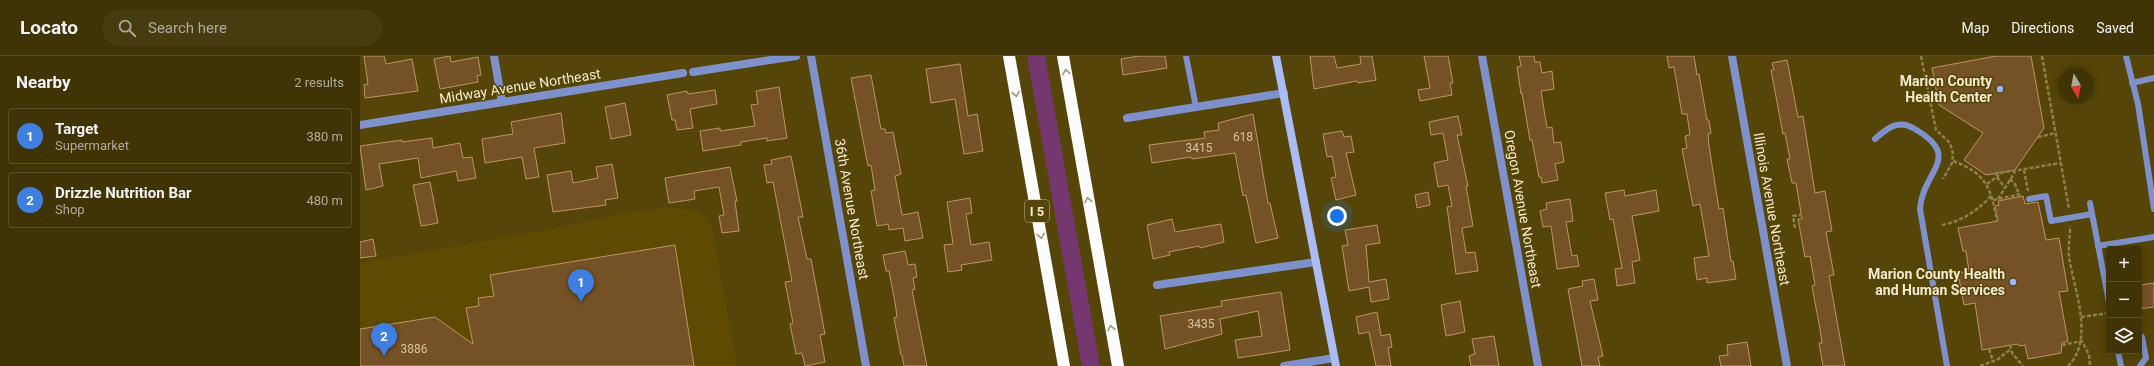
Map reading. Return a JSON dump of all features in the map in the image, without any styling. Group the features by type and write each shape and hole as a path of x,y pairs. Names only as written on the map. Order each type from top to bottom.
{"highway":[{"name":"I 5","path":"1009,56 1064,366"},
{"path":"1063,56 1118,366"}],"main road":[{"path":"1276,56 1335,362"}],"street":[{"path":"494,56 502,102"},
{"path":"693,72 796,56"},
{"name":"36th Avenue Northeast","path":"811,56 866,366"},
{"name":"Oregon Avenue Northeast","path":"1482,56 1538,366"},
{"name":"Illinois Avenue Northeast","path":"1732,56 1787,366"},
{"name":"Midway Avenue Northeast","path":"360,125 683,73"},
{"path":"1127,118 1284,93"},
{"path":"1157,285 1316,262"},
{"path":"1284,366 1335,362"}],"lane":[{"path":"1186,56 1196,107"},
{"path":"2126,56 2139,110 2154,209"},
{"path":"2132,83 2154,78"},
{"path":"1875,139 1886,128 1897,124 1909,125 1933,142 1938,152 1936,170 1923,190 1920,209 1947,366"},
{"path":"2030,199 2046,196 2051,221 2092,214"},
{"path":"2090,203 2106,287"},
{"path":"2098,246 2154,237"},
{"path":"2140,366 2146,358 2142,337"},
{"path":"2119,354 2121,366"}],"path":[{"path":"1921,56 1935,127 1950,143 1953,154 1952,161 1943,179"},
{"path":"2042,56 2070,218 2068,241 2069,255 2081,318 2082,341 2079,351 2068,366"},
{"path":"2038,137 2056,133"},
{"path":"1952,161 1977,173 1987,184 1992,195 1997,221"},
{"path":"1994,174 2061,163"},
{"path":"1993,200 2028,193 2024,170"},
{"path":"1998,199 2015,171"},
{"path":"1987,184 2001,174"},
{"path":"1997,177 2005,188"},
{"path":"2010,179 2015,184 2019,195"},
{"path":"1942,226 1962,220 1992,195"},
{"path":"1795,228 1793,216 1802,215"},
{"path":"2081,318 2106,313"},
{"path":"2062,345 2082,341"},
{"path":"2082,341 2089,355 2090,366"},
{"path":"1982,366 1993,361 2010,347 2012,353 2023,366"},
{"path":"1989,349 1993,361"}],"shaded area":[{"path":"1027,56 1045,56 1100,366 1082,366"},
{"path":"669,207 698,211 712,227 737,366 360,366 360,263 552,229 624,213"}],"building":[{"path":"364,56 384,56 386,64 412,59 418,91 365,98 364,85 368,84"},
{"path":"450,56 451,62 478,57 481,75 477,76 478,82 440,89 434,59"},
{"path":"1139,56 1165,56 1167,68 1123,75 1121,59"},
{"path":"1310,56 1334,56 1337,68 1361,64 1360,56 1372,56 1376,80 1358,83 1357,81 1314,89"},
{"path":"1424,56 1448,56 1453,83 1450,83 1452,95 1420,101 1418,90 1430,88"},
{"path":"1519,56 1534,56 1535,62 1540,62 1542,73 1552,71 1554,89 1541,91 1547,128 1552,127 1554,143 1561,142 1564,162 1555,164 1558,180 1542,183 1541,177 1539,177 1532,140 1530,140 1522,93 1521,94 1517,67 1521,66"},
{"path":"1667,56 1694,56 1697,75 1699,74 1707,120 1709,120 1711,133 1708,134 1709,146 1719,209 1723,208 1731,261 1733,261 1736,279 1707,283 1707,278 1697,280 1694,258 1709,256 1700,204 1693,206 1682,149 1687,148 1685,136 1690,135 1687,114 1682,114 1674,67 1669,68"},
{"path":"1996,56 2031,56 2044,128 2015,170 1986,175 1964,160 1983,133 1939,105 1932,68"},
{"path":"1787,60 1798,117 1803,116 1815,193 1825,191 1832,231 1826,232 1834,275 1829,276 1845,366 1823,366 1819,343 1822,343 1812,286 1815,285 1810,256 1805,257 1798,219 1802,219 1796,183 1792,183 1787,159 1790,159 1785,133 1783,134 1771,70 1774,70 1772,63"},
{"path":"960,64 968,116 977,114 983,151 964,154 955,99 931,103 926,69"},
{"path":"871,75 881,129 885,129 886,133 893,132 901,174 895,176 902,215 918,212 923,238 905,241 903,228 889,230 888,224 877,226 871,191 875,190 871,165 868,166 851,78"},
{"path":"779,87 787,138 767,141 767,138 741,142 741,145 703,151 700,131 720,128 720,131 755,126 751,105 758,104 756,91"},
{"path":"715,90 717,104 690,109 693,128 677,130 675,120 672,120 667,95 687,91 688,94"},
{"path":"625,103 631,135 611,139 605,107"},
{"path":"561,113 565,143 534,148 539,177 526,179 522,157 485,163 482,139 513,134 511,122"},
{"path":"1253,114 1268,203 1270,203 1278,238 1256,243 1246,195 1243,196 1235,153 1192,159 1191,157 1152,163 1149,145 1205,138 1204,132 1219,130 1218,123"},
{"path":"1458,116 1462,135 1457,135 1468,186 1466,186 1473,226 1462,228 1466,253 1475,252 1478,271 1456,274 1447,207 1452,206 1448,185 1438,187 1434,163 1448,160 1443,133 1431,135 1429,122"},
{"path":"1342,131 1344,137 1351,136 1354,152 1346,153 1356,195 1336,200 1331,178 1336,177 1332,156 1327,157 1323,134"},
{"path":"432,138 433,148 460,143 463,158 472,157 476,178 458,181 456,171 421,178 418,158 379,164 383,186 366,190 360,146 402,140 402,142"},
{"path":"791,156 803,217 798,217 807,259 811,259 825,334 820,335 825,362 805,366 802,353 796,354 790,324 793,323 785,282 792,281 773,182 767,183 764,165 772,164 771,160"},
{"path":"612,164 618,198 605,200 606,205 553,212 547,175 571,171 573,183 598,178 596,167"},
{"path":"730,167 737,201 735,201 739,231 722,233 719,216 724,215 719,187 694,191 695,199 669,203 665,178"},
{"path":"430,182 438,223 421,226 413,185"},
{"path":"1624,190 1625,196 1656,190 1659,211 1632,216 1640,260 1632,262 1635,283 1617,286 1615,269 1622,268 1613,219 1610,220 1605,193"},
{"path":"1428,192 1430,205 1417,208 1415,195"},
{"name":"Marion County Health and Human Services","path":"2023,196 2025,204 2038,202 2046,240 2059,238 2068,291 2059,292 2068,341 2062,343 2061,353 2028,359 2025,345 2019,346 2018,344 1982,350 1975,303 1964,305 1958,273 1969,271 1966,251 1963,251 1958,228 1998,221 1995,206 1999,205 1998,201"},
{"path":"970,198 972,213 966,214 971,245 989,242 992,260 961,265 962,270 948,272 944,245 953,244 947,202"},
{"path":"1570,199 1573,221 1566,222 1572,256 1577,255 1579,266 1557,269 1551,226 1543,227 1540,211 1547,209 1546,203"},
{"path":"1172,219 1175,232 1221,224 1224,242 1200,248 1199,246 1169,252 1170,255 1153,259 1147,225"},
{"path":"1377,225 1380,243 1366,245 1369,282 1386,279 1389,299 1371,302 1369,287 1349,291 1342,246 1348,245 1345,230"},
{"path":"373,239 376,256 360,258 360,242"},
{"path":"675,245 694,366 360,366 360,329 435,317 473,344 466,308 479,306 478,298 494,296 490,275"},
{"path":"905,251 908,265 915,264 917,277 913,278 915,289 912,290 927,366 904,366 901,355 894,318 897,317 895,302 889,271 886,271 883,255"},
{"path":"1594,279 1598,300 1590,301 1603,356 1598,357 1600,366 1582,366 1568,289 1583,286 1582,281"},
{"path":"2154,283 2154,307 2142,309 2142,285"},
{"path":"1281,292 1290,350 1238,358 1235,340 1262,336 1258,311 1220,319 1222,334 1165,349 1160,316 1222,306 1221,301"},
{"path":"1460,301 1465,332 1446,336 1441,305"},
{"path":"1377,312 1381,336 1390,334 1392,347 1388,348 1391,366 1376,366 1369,332 1359,334 1356,317"},
{"path":"1494,336 1499,366 1471,366 1469,356 1475,354 1472,339"},
{"path":"1747,342 1751,366 1721,366 1719,356 1728,355 1727,345"}],"place":[{"name":"Marion County Health Center","path":"2000,89"},
{"name":"Marion County Health and Human Services","path":"2013,282"},
{"name":"Target","path":"581,302"},
{"name":"Drizzle Nutrition Bar","path":"384,356"}]}
